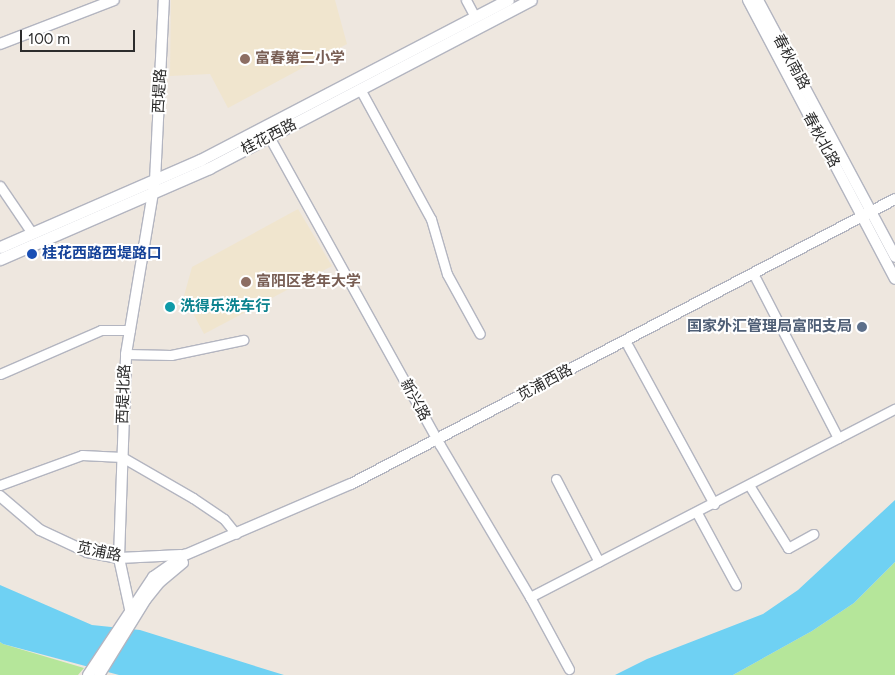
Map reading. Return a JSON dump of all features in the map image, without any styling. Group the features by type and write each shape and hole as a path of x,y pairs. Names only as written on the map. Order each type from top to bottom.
{"main road":[{"name":"桂花西路","path":"0,259 153,194 508,0"},
{"name":"桂花西路","path":"0,247 267,133 360,89 531,0"}],"street":[{"path":"0,44 114,0"},
{"name":"西堤路","path":"155,181 164,0"},
{"path":"466,0 475,17"},
{"name":"春秋北路","path":"748,0 868,217 895,279"},
{"name":"春秋南路","path":"758,0 868,217 895,257"},
{"path":"360,89 431,219 447,274 480,334"},
{"name":"新兴路","path":"267,133 438,442 530,597 569,669"},
{"name":"西堤北路","path":"130,609 120,558 126,354 155,181"},
{"path":"0,186 32,233"},
{"name":"苋浦西路","path":"188,555 351,484 438,442 756,279 868,217 895,199"},
{"name":"苋浦西路","path":"188,555 354,489 438,442 868,217 895,207"},
{"path":"756,279 838,438"},
{"path":"0,374 101,330 130,330"},
{"path":"126,354 171,355 243,340"},
{"path":"628,346 714,504"},
{"path":"530,597 697,513 895,409"},
{"path":"0,485 82,455 122,457 193,498 224,520 236,534"},
{"path":"556,480 599,562"},
{"path":"749,485 788,548 813,534"},
{"name":"苋浦路","path":"0,496 40,530 64,543 88,552 120,558 188,555"},
{"path":"697,513 736,585"},
{"path":"127,621 130,609 154,577 188,555"},
{"path":"95,672 127,621 160,582 188,555"}],"shaded area":[{"name":"富春第二小学","path":"171,0 335,0 347,44 228,108 210,74 170,76"},
{"name":"富阳区老年大学","path":"298,209 332,266 204,334 184,296 192,267"}],"green space":[{"path":"895,562 895,675 733,675 812,631 854,603"},
{"path":"0,642 84,668 78,675 0,675"}],"water":[{"path":"895,500 895,562 854,603 812,631 733,675 615,675 647,659 763,614 798,590"},
{"path":"0,585 92,625 140,630 284,675 119,675 3,644 0,642"}],"place":[{"name":"富春第二小学","path":"245,59"},
{"name":"桂花西路西堤路口","path":"32,254"},
{"name":"富阳区老年大学","path":"246,282"},
{"name":"洗得乐洗车行","path":"170,307"},
{"name":"国家外汇管理局富阳支局","path":"862,327"}]}
